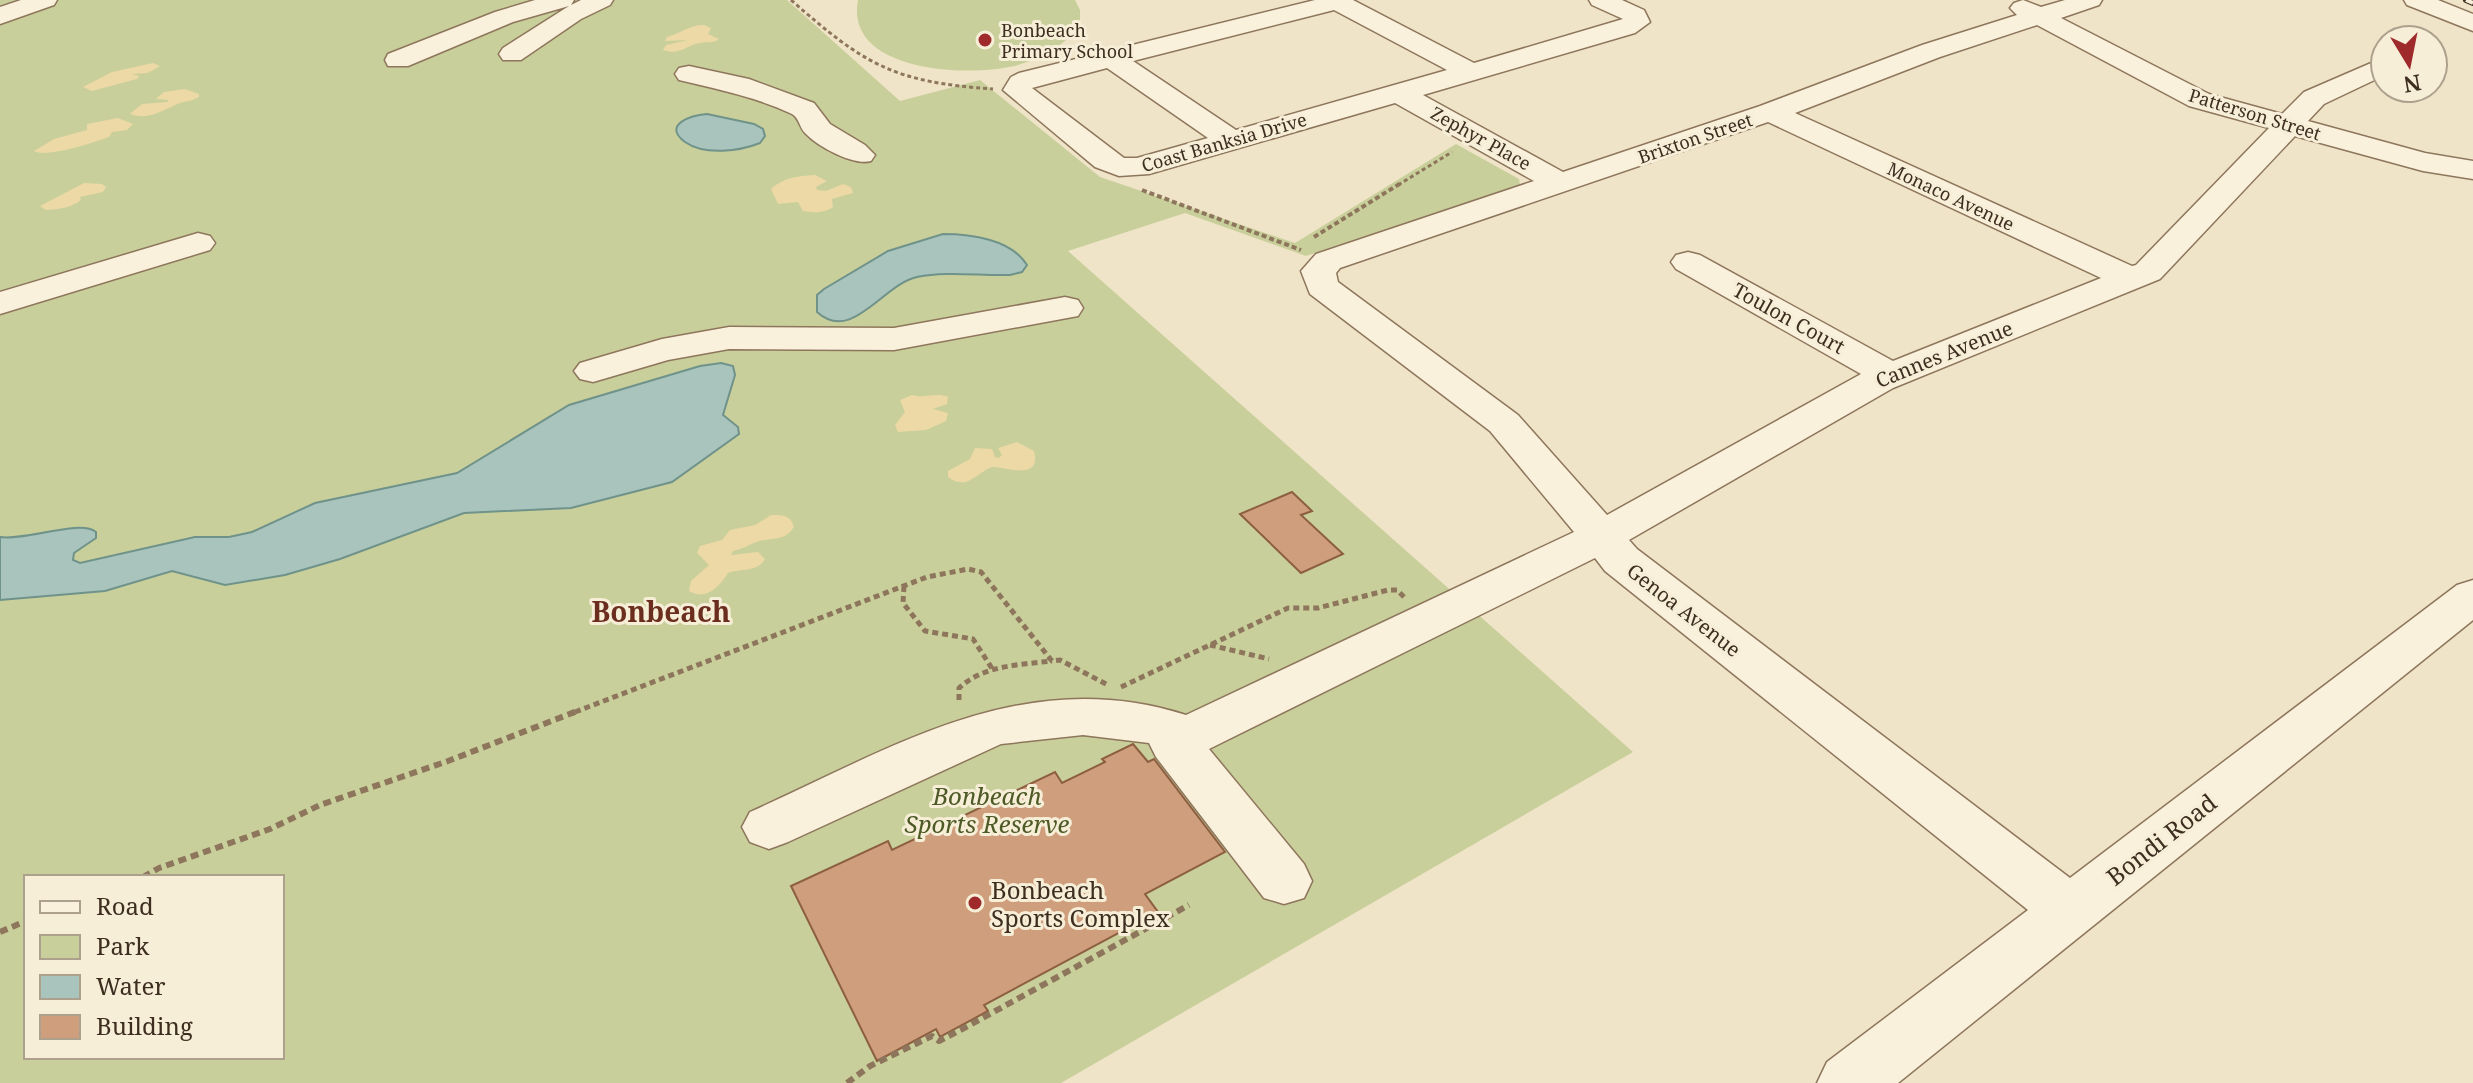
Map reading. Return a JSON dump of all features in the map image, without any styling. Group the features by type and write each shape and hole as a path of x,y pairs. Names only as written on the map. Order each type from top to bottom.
{"street":[{"path":"0,16 45,0"},
{"name":"Coast Banksia Drive","path":"1335,1 1029,79 1021,83 1017,90 1106,161 1119,167 1151,165 1626,28 1637,22 1635,15 1601,0"},
{"name":"Patterson Street","path":"2007,0 2193,97 2423,162 2473,170"},
{"name":"Brixton Street","path":"1322,287 1318,271 1328,261 1770,112 1931,51 2090,0"},
{"path":"2416,0 2473,25"},
{"path":"398,60 558,7 603,1"},
{"path":"1335,1 1471,72"},
{"path":"512,54 558,7"},
{"path":"2449,37 2473,25"},
{"path":"1109,57 1232,141"},
{"name":"Cannes Avenue","path":"1190,736 1601,537 1861,388 2133,280 2162,261 2317,96 2369,72"},
{"path":"689,74 739,85 804,109 812,116 817,129 835,137 844,148 860,155"},
{"name":"Zephyr Place","path":"1399,93 1562,184"},
{"name":"Monaco Avenue","path":"1770,112 2133,280"},
{"path":"0,303 198,243"},
{"name":"Toulon Court","path":"1688,262 1890,375"},
{"name":"Genoa Avenue","path":"1322,287 1504,423 1621,560 2070,910"},
{"path":"593,371 662,350 729,338 894,339 1065,308"},
{"name":"Bondi Road","path":"1849,1083 2473,596"},
{"path":"769,827 988,728 1045,719 1113,719 1167,727 1190,736"},
{"path":"1190,736 1174,743 1284,881"}],"path":[{"path":"1296,248 1464,145 1472,134"},
{"path":"147,875 270,829 320,805 448,761 927,577 963,570 981,572 1052,661"},
{"path":"904,586 903,603 922,628 933,634 973,639 993,670"},
{"path":"959,700 961,684 993,670 1060,660 1115,688 1294,607 1318,608 1388,590 1397,590 1408,601"},
{"path":"1210,645 1300,666 1313,678"},
{"path":"847,1083 870,1066 919,1042 932,1036 939,1041 968,1026 1189,905"},
{"path":"0,932 24,922"}],"green space":[{"name":"Bonbeach Sports Reserve","path":"0,0 787,0 900,101 980,80 1100,177 1295,243 1456,144 1519,179 1520,185 1306,256 1185,213 1068,251 1633,752 1061,1083 0,1083"},
{"path":"858,0 1075,0 1080,10 1080,27 1052,50 1018,65 971,71 943,69 915,65 890,56 870,43 859,24"}],"sand":[{"path":"704,25 711,28 708,34 719,39 678,51 663,50 666,45 688,40 665,41 667,37"},
{"path":"153,63 160,66 148,73 132,74 139,76 137,79 92,91 83,87 112,72"},
{"path":"185,89 199,94 199,97 150,115 130,114 142,104 167,102 169,100 156,99 164,92"},
{"path":"118,118 133,124 127,130 112,132 109,137 81,146 49,153 34,151 54,139 87,130 87,124"},
{"path":"815,175 827,181 816,187 817,190 826,191 843,184 851,187 853,193 832,199 833,207 819,212 803,211 798,202 778,204 771,189 776,185 792,178"},
{"path":"84,183 106,187 103,192 80,197 81,200 60,209 46,210 40,206"},
{"path":"912,395 948,397 947,404 933,409 948,413 946,421 926,430 898,432 895,425 905,412 900,400"},
{"path":"1017,442 1034,451 1033,466 1028,469 992,467 966,482 948,477 948,471 970,459 975,448 992,449 995,457 999,458 1002,455 998,448"},
{"path":"771,515 788,518 794,527 785,536 757,542 733,551 731,555 758,552 765,559 762,563 728,573 706,593 689,591 691,581 709,565 697,553 700,546 722,540 730,530 755,525"}],"water":[{"path":"707,114 754,124 763,129 765,136 760,143 752,146 712,151 693,146 678,136 678,125 694,116"},
{"path":"943,234 977,237 1001,244 1020,256 1027,265 1022,272 1010,275 917,277 904,282 855,317 843,321 830,320 817,312 817,295 824,289 888,251"},
{"path":"721,363 733,366 735,375 723,415 738,427 739,434 672,482 571,508 464,513 340,559 285,575 225,585 172,571 105,591 0,600 0,537 78,528 96,532 96,538 74,553 73,560 80,563 195,537 229,537 252,532 315,503 457,473 569,405 700,366"}],"building":[{"path":"1292,492 1312,511 1301,515 1343,554 1301,573 1240,514"},
{"name":"Bonbeach Sports Complex","path":"1133,744 1148,762 1154,759 1225,852 1145,894 1158,912 984,1005 988,1011 940,1037 936,1029 877,1061 791,886 888,841 892,850 1055,772 1062,783"}],"railway":[{"path":"2466,0 2473,3"}],"place":[{"name":"Bonbeach Primary School","path":"985,40"},
{"name":"Bonbeach Sports Complex","path":"975,903"}],"district":[{"name":"Bonbeach","path":"661,611"}]}
